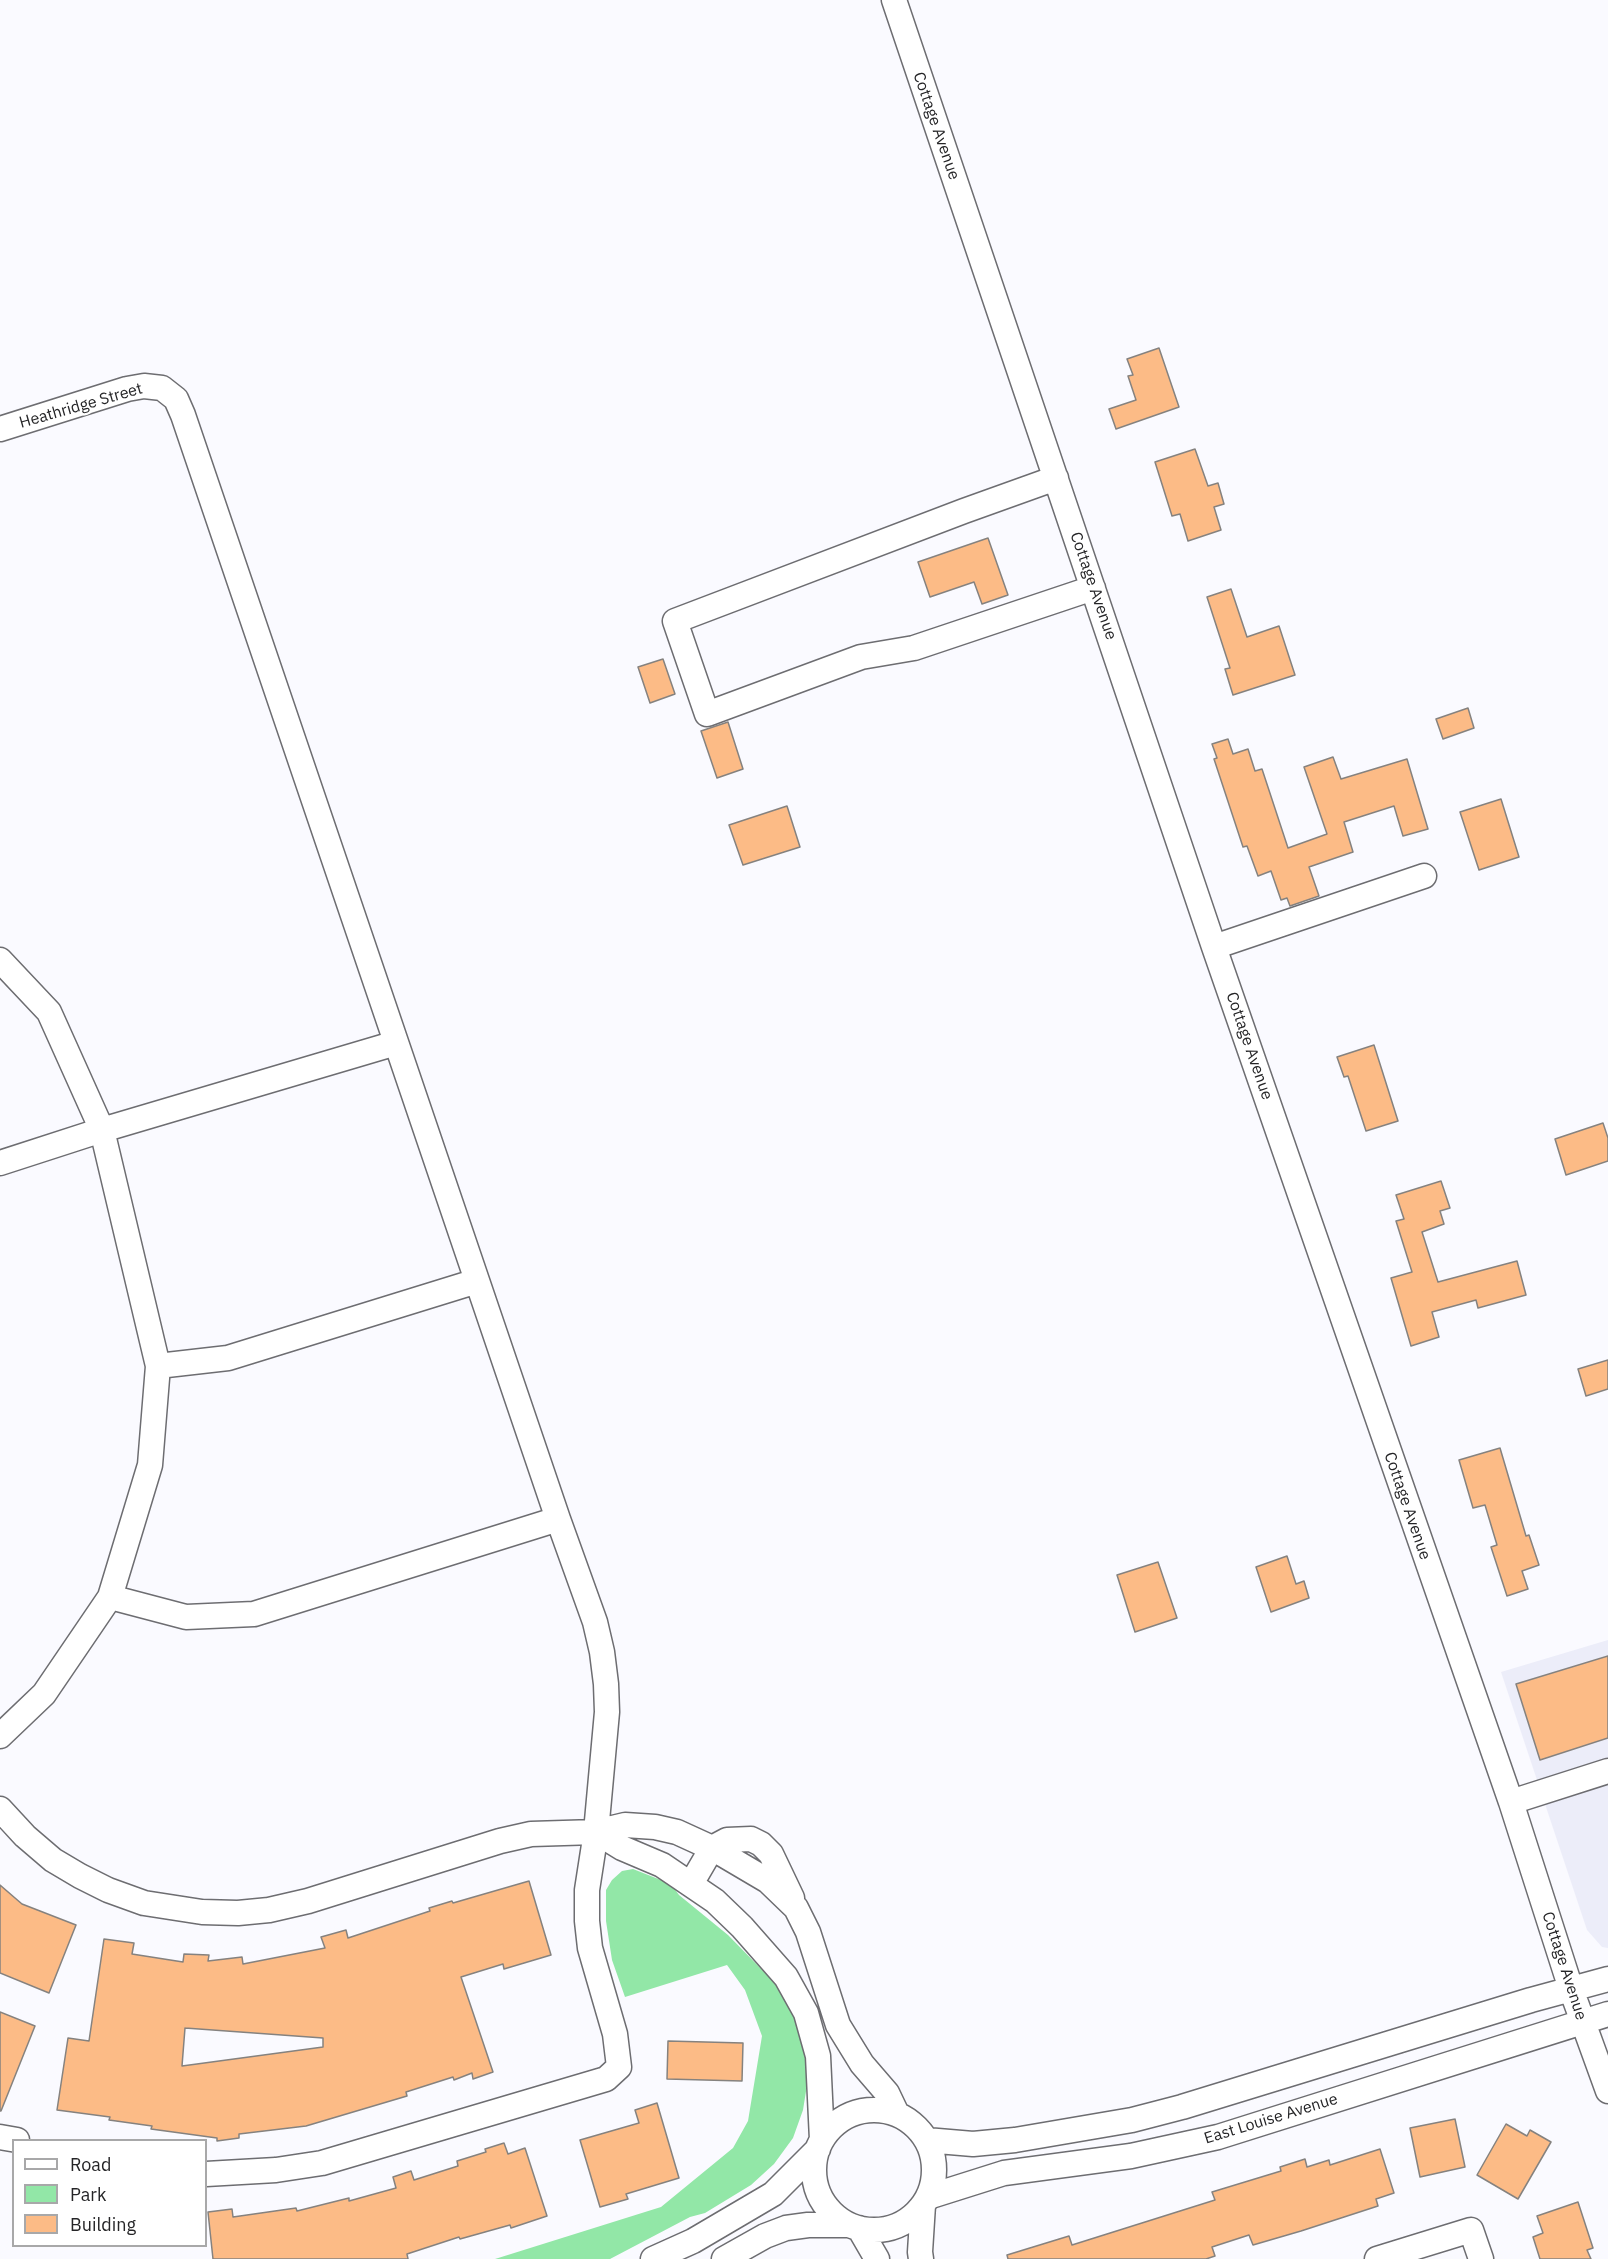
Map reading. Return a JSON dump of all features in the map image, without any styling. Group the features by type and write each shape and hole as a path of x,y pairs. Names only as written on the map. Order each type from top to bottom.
{"street":[{"name":"Cottage Avenue","path":"894,0 1214,947 1511,1802 1582,2022 1608,2091"},
{"name":"Heathridge Street","path":"0,429 127,389 144,386 162,388 176,399 396,1043"},
{"path":"1056,478 675,621 707,714 861,657 914,648 1093,588"},
{"path":"1214,947 1424,876"},
{"path":"0,960 49,1012 102,1130 158,1366 150,1465 110,1597 44,1694 0,1736"},
{"path":"0,1163 102,1130 396,1043 558,1519 596,1622 606,1684 607,1712 596,1832 587,1890 587,1921 596,1976 615,2034 619,2067 606,2079 322,2163 276,2170 207,2175"},
{"path":"158,1366 228,1358 477,1281"},
{"path":"110,1597 186,1617 254,1614 558,1519"},
{"path":"1511,1802 1608,1771"},
{"path":"0,1809 25,1836 53,1860 80,1876 108,1890 144,1903 202,1912 238,1913 269,1910 308,1901 500,1841 531,1834 596,1832 625,1825 655,1827 677,1832 712,1848 768,1881 796,1908 808,1932 838,2025 862,2064 887,2093 897,2114"},
{"path":"596,1832 622,1848 662,1865 715,1901 742,1927 786,1977 806,2013 818,2056 820,2144 814,2168 816,2188 835,2216 854,2226 877,2259"},
{"path":"691,1884 712,1848"},
{"path":"926,2140 973,2144 1016,2140 1132,2120 1182,2108 1608,1979"},
{"name":"East Louise Avenue","path":"724,2259 765,2236 786,2228 808,2225 854,2226 877,2230 895,2226 910,2218 925,2201 1004,2173 1131,2156 1218,2137 1608,2014"},
{"path":"653,2259 693,2241 773,2194 833,2127 847,2116 863,2111 881,2110 897,2114 914,2125 926,2140 933,2159 934,2179 925,2201 921,2259"},
{"path":"1377,2259 1471,2230 1481,2259"}],"shaded area":[{"path":"1608,1640 1608,1948 1602,1947 1587,1930 1501,1672"}],"green space":[{"path":"633,1869 671,1884 679,1895 728,1935 773,1981 786,1999 797,2022 806,2053 807,2085 803,2110 793,2138 774,2164 751,2185 705,2213 690,2217 610,2259 495,2259 661,2207 733,2148 748,2121 762,2036 745,1990 727,1965 625,1997 612,1960 606,1921 606,1890 612,1880 622,1871"}],"building":[{"path":"1159,348 1179,407 1116,429 1109,409 1136,400 1128,376 1133,375 1127,359"},
{"path":"1195,449 1208,486 1218,483 1224,504 1214,507 1221,530 1188,541 1180,514 1172,516 1155,462"},
{"path":"988,538 1008,595 982,604 974,582 930,597 918,562"},
{"path":"1231,589 1247,637 1279,626 1295,675 1233,695 1225,669 1230,668 1207,597"},
{"path":"663,659 675,694 650,703 638,667"},
{"path":"1468,708 1474,728 1443,739 1436,719"},
{"path":"728,722 743,769 717,778 701,731"},
{"path":"1228,739 1233,754 1248,749 1255,771 1262,769 1288,848 1327,834 1304,767 1333,757 1341,779 1407,759 1428,829 1403,836 1394,806 1344,822 1353,852 1309,867 1319,896 1290,906 1287,898 1281,900 1271,871 1258,876 1247,846 1243,847 1214,759 1217,758 1212,744"},
{"path":"1501,799 1519,857 1479,870 1460,812"},
{"path":"787,806 800,847 743,865 729,825"},
{"path":"1374,1045 1398,1121 1366,1131 1348,1076 1344,1077 1337,1057"},
{"path":"1603,1123 1608,1138 1608,1161 1566,1175 1555,1139"},
{"path":"1441,1181 1450,1208 1440,1211 1444,1224 1422,1232 1438,1282 1517,1261 1526,1295 1478,1308 1476,1300 1432,1312 1439,1337 1411,1346 1391,1278 1412,1272 1396,1221 1404,1219 1396,1195"},
{"path":"1608,1360 1608,1389 1586,1396 1578,1369"},
{"path":"1500,1448 1526,1536 1529,1535 1539,1565 1522,1571 1528,1589 1507,1596 1491,1547 1497,1545 1485,1505 1473,1508 1459,1460"},
{"path":"1287,1556 1296,1584 1304,1581 1309,1598 1271,1612 1256,1567"},
{"path":"1158,1562 1177,1618 1135,1632 1117,1575"},
{"path":"1608,1656 1608,1738 1540,1760 1516,1684"},
{"path":"529,1881 551,1955 504,1969 503,1964 461,1977 493,2072 473,2079 472,2073 454,2080 453,2077 406,2092 407,2096 306,2126 239,2134 239,2138 217,2141 217,2138 151,2129 152,2126 109,2120 110,2117 57,2110 68,2038 89,2041 104,1939 134,1943 132,1954 183,1962 184,1954 209,1955 208,1961 242,1957 243,1964 325,1948 321,1937 346,1930 348,1938 430,1911 429,1908 452,1901 453,1903","holes":["185,2028 323,2038 323,2047 182,2066"]},
{"path":"0,1885 22,1904 76,1925 49,1993 0,1973"},
{"path":"0,2012 35,2026 1,2111 0,2111"},
{"path":"668,2041 743,2043 742,2081 667,2079"},
{"path":"657,2103 679,2178 626,2194 628,2199 600,2207 580,2140 639,2123 635,2110"},
{"path":"1455,2119 1465,2167 1420,2177 1410,2128"},
{"path":"1506,2124 1527,2136 1530,2130 1551,2142 1518,2199 1477,2175"},
{"path":"504,2143 508,2154 525,2148 547,2216 511,2228 510,2225 460,2239 459,2237 407,2254 408,2259 213,2259 208,2212 232,2209 233,2217 296,2208 297,2211 349,2198 349,2201 396,2188 393,2177 411,2171 414,2180 458,2166 457,2161 486,2152 485,2149"},
{"path":"1380,2149 1394,2193 1376,2199 1378,2206 1301,2231 1253,2245 1249,2235 1212,2247 1215,2256 1206,2259 1008,2259 1007,2255 1069,2236 1072,2245 1215,2200 1212,2192 1281,2171 1280,2167 1305,2159 1307,2167 1329,2160 1330,2165"},
{"path":"1578,2202 1593,2248 1587,2250 1591,2259 1540,2259 1533,2237 1543,2233 1537,2216"}]}
